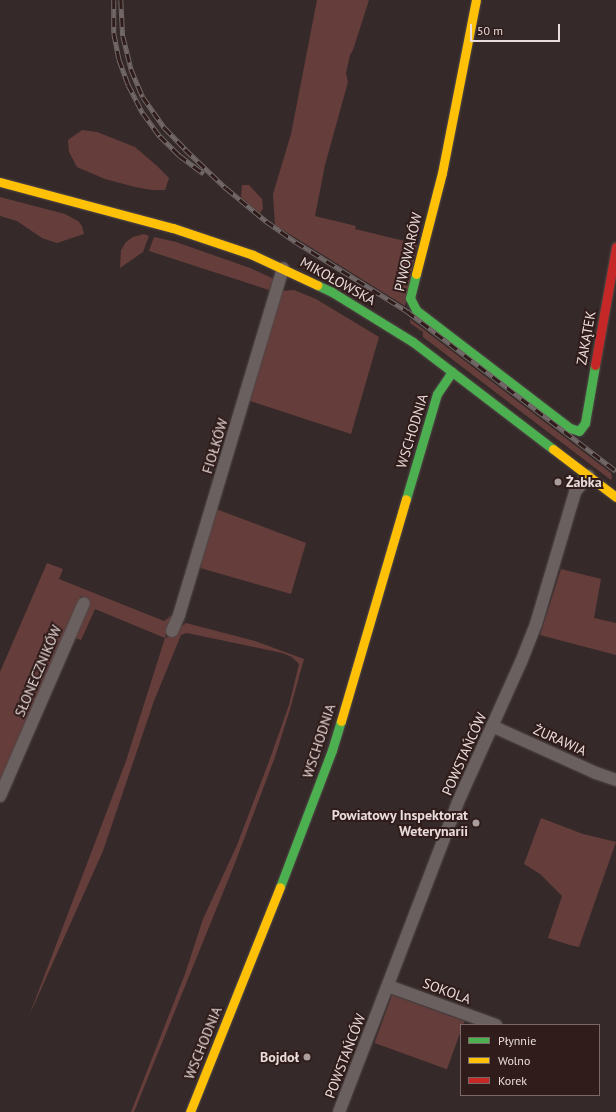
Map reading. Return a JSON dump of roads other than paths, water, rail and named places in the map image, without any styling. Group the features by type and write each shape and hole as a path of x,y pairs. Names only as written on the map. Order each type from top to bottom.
{"street":[{"name":"PIWOWARÓW","path":"476,0 443,166 410,298 416,310 570,428 579,431"},
{"name":"MIKOŁOWSKA","path":"0,182 173,228 254,255 332,292 413,342 616,497"},
{"name":"ZAKĄTEK","path":"579,431 585,423 616,247"},
{"name":"FIOŁKÓW","path":"172,631 179,615 283,268"},
{"name":"WSCHODNIA","path":"190,1112 280,887 332,750 437,394 452,372"},
{"name":"POWSTAŃCÓW","path":"340,1112 456,810 521,662 542,607 575,492 588,476"},
{"name":"SŁONECZNIKÓW","path":"0,796 84,603"},
{"name":"ŻURAWIA","path":"492,726 596,773 616,780"},
{"name":"SOKOLA","path":"388,986 493,1024"}],"railway":[{"path":"114,0 114,33 119,59 128,84 143,113 160,136 179,155 204,174"},
{"path":"121,0 123,36 131,69 143,97 165,128 185,149 226,188 266,221 296,242 407,311 616,471"}],"place":[{"name":"Żabka","path":"558,482"},
{"name":"Powiatowy Inspektorat Weterynarii","path":"476,823"},
{"name":"Bojdoł","path":"307,1057"}]}
